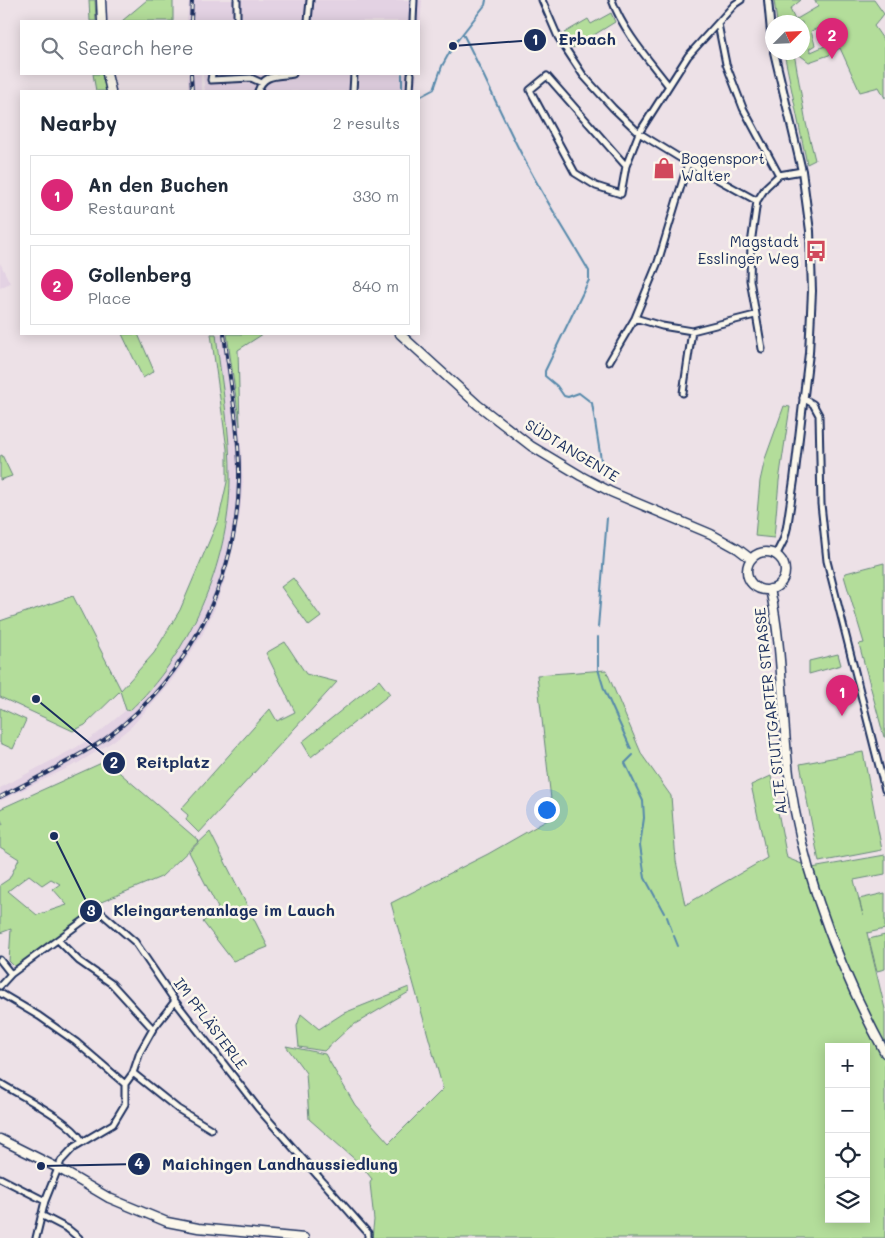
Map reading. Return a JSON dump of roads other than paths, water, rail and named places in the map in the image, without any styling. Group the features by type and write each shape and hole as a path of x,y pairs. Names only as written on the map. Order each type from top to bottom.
{"main road":[{"path":"101,0 102,20"},
{"path":"107,75 111,90"},
{"name":"SÜDTANGENTE","path":"401,335 478,405 538,450 611,492 711,534 738,549 751,559"},
{"path":"766,552 776,555 781,559 785,571 780,582 770,589 759,588 750,580 747,570 751,559 760,553 766,552"},
{"name":"ALTE STUTTGARTER STRASSE","path":"770,589 777,630 790,781 802,846 819,903 840,961 885,1053"},
{"path":"0,1138 110,1198 167,1222 250,1236 304,1238"}],"street":[{"path":"237,0 237,20"},
{"path":"308,20 310,0"},
{"path":"413,20 414,0"},
{"path":"542,0 558,37 583,75 639,133 688,163 757,201"},
{"path":"612,0 615,9 643,53 668,85"},
{"path":"626,166 547,76 530,90 574,174 596,186 621,194 626,166 639,133 668,85 688,56 735,4 741,0"},
{"path":"768,0 769,15"},
{"path":"718,24 726,64 743,108 779,176"},
{"path":"776,60 802,171 810,232 812,291 809,353 787,527 784,539 776,555"},
{"path":"212,75 211,80 251,78 262,82"},
{"path":"258,90 265,79 287,75"},
{"path":"353,90 354,75"},
{"path":"410,90 411,75"},
{"path":"609,362 635,318 658,262 688,163"},
{"path":"762,349 750,280 751,244 757,201 766,187 779,176 802,171"},
{"path":"635,318 662,326 692,331 755,315"},
{"path":"683,393 692,331"},
{"path":"802,398 813,404 819,414 821,504 826,554 842,625 885,790"},
{"name":"IM PFLÄSTERLE","path":"0,986 11,974 98,910 135,942 175,1001 258,1108 368,1233 368,1238"},
{"path":"58,940 80,961 112,984 153,1029"},
{"path":"0,960 11,974"},
{"path":"0,993 39,1016 76,1042 125,1084"},
{"path":"36,1238 45,1202 63,1157 74,1147 113,1124 125,1104 125,1084 133,1073 140,1052 153,1029 175,1001"},
{"path":"133,1073 178,1109 211,1128"},
{"path":"0,1083 62,1121 78,1134 83,1142"},
{"path":"0,1178 45,1202"},
{"path":"41,1215 68,1229 80,1238"}],"waterway":[{"path":"420,96 434,89 442,66 453,46 485,5 486,0"},
{"path":"463,34 530,170 589,271 589,280 545,371 545,376 557,386 564,396 568,397 579,393 592,403 602,466"},
{"path":"402,75 402,90"},
{"path":"598,627 607,518"},
{"path":"598,637 598,669 604,689 631,749"},
{"path":"633,755 625,763 643,801 644,818 640,845 645,878 664,913"},
{"path":"667,917 672,931"},
{"path":"674,936 678,946"}],"railway":[{"path":"191,20 192,0"},
{"path":"191,75 192,90"},
{"path":"0,797 53,770 109,736 137,712 162,685 184,655 203,623 218,589 229,554 236,518 239,481 236,426 224,335"}],"place":[{"name":"Erbach","path":"453,46"},
{"name":"Gollenberg","path":"832,59"},
{"name":"Bogensport Walter","path":"664,168"},
{"name":"Magstadt Esslinger Weg","path":"816,251"},
{"name":"Reitplatz","path":"36,699"},
{"name":"An den Buchen","path":"842,716"},
{"name":"Kleingartenanlage im Lauch","path":"54,836"},
{"name":"Maichingen Landhaussiedlung","path":"41,1166"}]}
